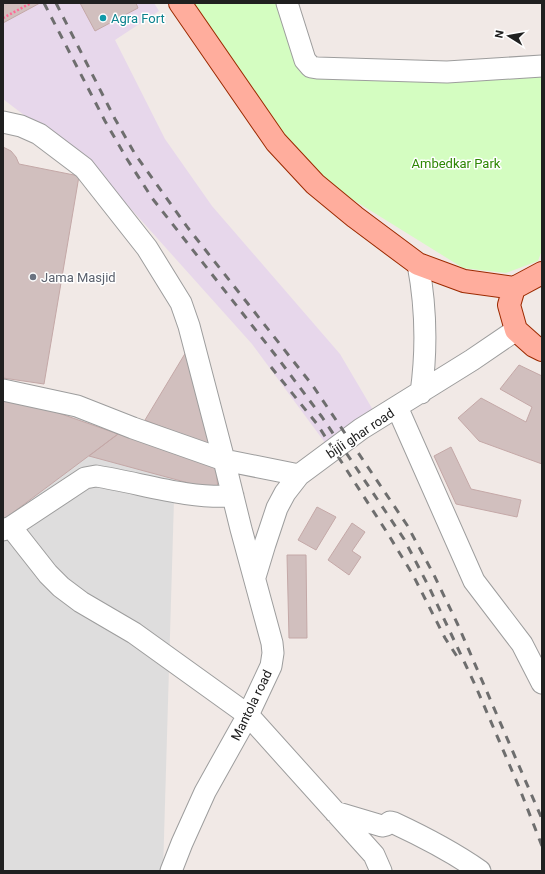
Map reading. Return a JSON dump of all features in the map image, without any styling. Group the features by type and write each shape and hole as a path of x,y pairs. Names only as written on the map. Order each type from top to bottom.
{"main road":[{"path":"180,3 276,142 315,184 355,217 418,264 464,281 514,288 542,273"},
{"path":"514,288 509,305 516,330 534,346 542,350"}],"street":[{"path":"287,3 305,60 308,64 316,68 447,72 542,66"},
{"name":"Mantola road","path":"3,122 21,126 39,134 84,168 147,248 181,304 189,326 272,643 273,653 271,666 248,715 205,792 171,871"},
{"path":"418,264 423,292 425,361 421,393"},
{"name":"bijli ghar road","path":"255,578 278,508 285,493 299,476 361,429 421,393 516,330"},
{"path":"3,390 77,406 132,428 224,460 299,476"},
{"path":"397,407 474,581 522,644 542,683"},
{"path":"233,496 213,497 96,476 85,478 7,528 61,587 81,602 134,633 248,715 374,855 381,871"},
{"path":"335,812 382,826 390,822 394,823 429,839 480,871"}],"path":[{"path":"3,18 31,3"}],"shaded area":[{"path":"3,3 154,3 159,11 115,40 165,139 212,206 340,354 373,410 326,444 252,344 97,171 3,99"},
{"path":"3,392 176,432 163,871 3,871"}],"green space":[{"name":"Ambedkar Park","path":"193,3 280,3 299,71 309,78 372,80 542,73 542,250 538,261 506,273 463,268 339,191 299,157"}],"building":[{"path":"3,3 40,3 3,23"},
{"name":"Agra Fort","path":"80,3 136,3 138,8 95,31"},
{"name":"Jama Masjid","path":"3,147 11,151 19,164 79,176 44,384 3,378"},
{"path":"189,347 217,449 145,420"},
{"path":"519,365 542,376 542,464 479,441 458,418 481,398 526,422 532,407 500,389"},
{"path":"3,398 33,404 118,434 3,520"},
{"path":"118,434 216,465 218,491 89,456"},
{"path":"451,447 471,489 521,500 517,517 456,504 434,456"},
{"path":"317,507 336,517 316,550 298,540"},
{"path":"352,523 365,532 352,551 361,557 349,575 328,560"},
{"path":"287,555 306,555 307,638 289,638"}],"railway":[{"path":"44,3 105,121 152,198 322,417 404,539 430,589 476,687 519,787 542,846"},
{"path":"56,3 115,119 135,154 188,228 313,386 407,525 434,575 458,625 542,819"},
{"path":"271,367 317,424 388,534 413,575 445,638 458,658"}],"place":[{"name":"Agra Fort","path":"103,18"},
{"name":"Jama Masjid","path":"33,277"}]}
